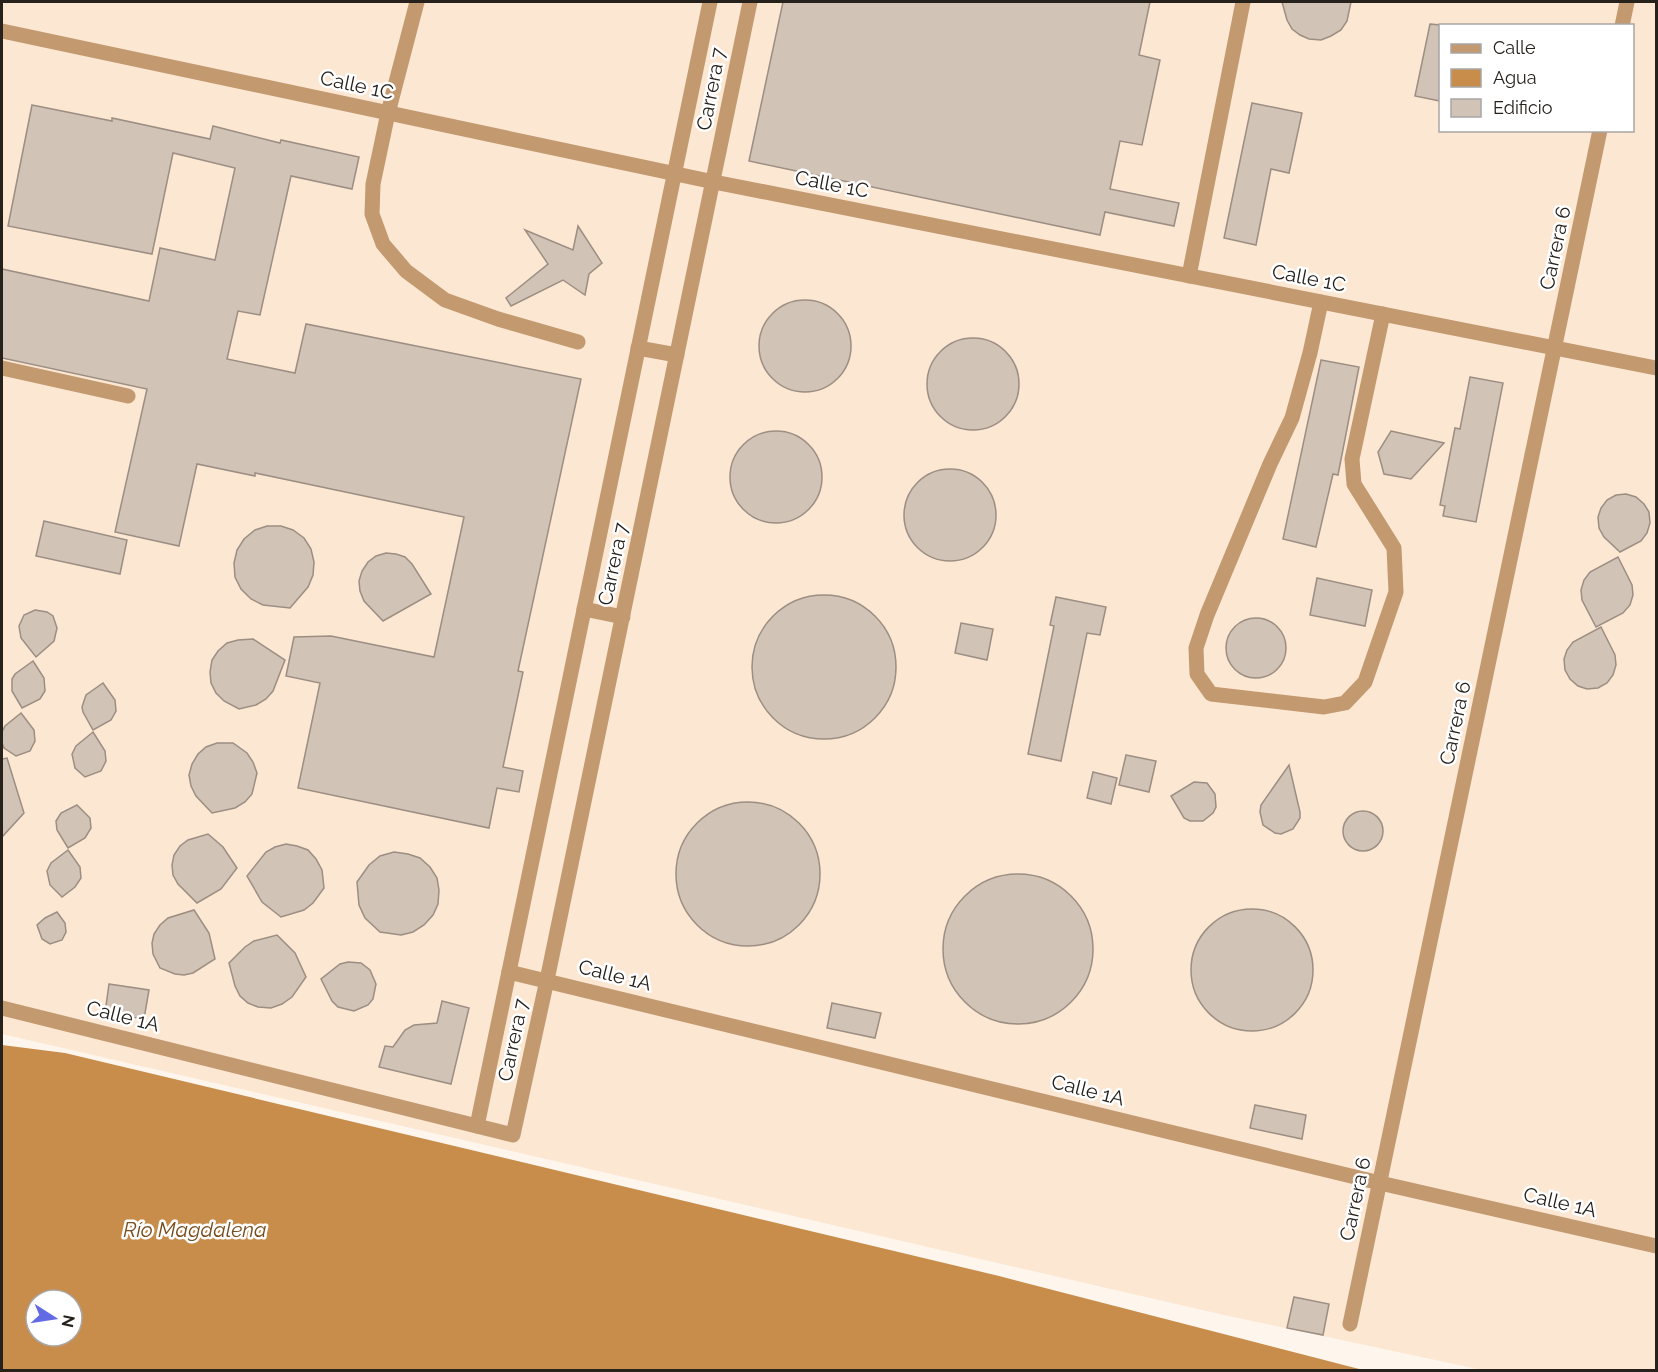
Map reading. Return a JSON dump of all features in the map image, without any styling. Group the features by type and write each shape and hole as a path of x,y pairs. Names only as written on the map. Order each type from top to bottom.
{"street":[{"path":"417,2 388,113 373,184 372,214 383,244 406,271 445,300 498,319 578,342"},
{"name":"Carrera 7","path":"477,1126 710,2"},
{"name":"Carrera 7","path":"513,1135 548,980 750,2"},
{"path":"1189,276 1243,2"},
{"path":"1622,24 1627,2"},
{"name":"Calle 1C","path":"2,31 674,174 1656,368"},
{"name":"Carrera 6","path":"1350,1324 1600,132"},
{"path":"1321,302 1292,418 1265,475 1207,615 1196,648 1197,674 1211,694 1324,707 1345,703 1365,682 1396,592 1394,548 1354,484 1352,459 1383,314"},
{"path":"638,348 677,355"},
{"path":"2,368 128,396"},
{"path":"584,609 623,617"},
{"name":"Calle 1A","path":"509,972 1380,1183 1656,1246"},
{"name":"Calle 1A","path":"2,1008 513,1135"}],"shaded area":[{"path":"2,2 1656,2 1656,1370 1482,1370 1224,1315 2,1034"}],"water":[{"name":"Río Magdalena","path":"2,1045 65,1053 999,1276 1363,1370 2,1370"}],"building":[{"path":"783,2 1150,2 1139,55 1160,60 1142,145 1120,141 1110,189 1179,203 1174,226 1105,212 1100,235 749,161"},
{"path":"1282,2 1351,2 1347,21 1341,30 1321,40 1309,39 1292,29"},
{"path":"1430,24 1439,25 1439,101 1415,96"},
{"path":"1252,103 1302,113 1289,173 1271,169 1256,245 1224,238"},
{"path":"32,105 112,121 112,118 210,139 213,126 280,143 281,140 359,157 352,189 291,176 260,315 238,311 227,359 295,373 306,324 581,379 518,671 523,672 503,767 523,771 519,792 497,788 489,828 298,788 320,683 286,676 294,637 331,636 434,657 464,517 255,473 255,476 197,464 179,546 115,532 147,389 2,358 2,269 149,301 160,248 215,260 235,168 173,153 152,254 8,226"},
{"path":"578,226 602,263 589,274 585,295 563,280 511,306 506,298 548,264 525,230 573,250"},
{"path":"805,300 823,303 838,313 848,328 851,346 848,364 838,379 823,389 805,392 787,389 772,379 762,364 759,346 762,328 772,313 787,303"},
{"path":"973,338 991,341 1006,351 1016,366 1019,384 1016,402 1006,417 991,427 973,430 955,427 940,417 930,402 927,384 930,366 940,351 955,341"},
{"path":"1321,360 1359,367 1338,475 1333,474 1316,547 1283,539"},
{"path":"1470,377 1503,383 1476,522 1443,516 1445,506 1440,505 1455,428 1460,429"},
{"path":"776,431 794,434 809,444 819,459 822,477 819,495 809,510 794,520 776,523 758,520 743,510 733,495 730,477 733,459 743,444 758,434"},
{"path":"1391,431 1444,443 1411,479 1384,474 1378,452"},
{"path":"950,469 968,472 983,482 993,497 996,515 993,533 983,548 968,558 950,561 932,558 917,548 907,533 904,515 907,497 917,482 932,472"},
{"path":"1626,494 1636,497 1644,504 1649,512 1650,523 1641,541 1620,552 1604,537 1599,528 1598,517 1607,500 1616,495"},
{"path":"44,521 127,540 120,574 36,556"},
{"path":"267,526 281,526 293,530 304,538 311,549 314,562 313,575 308,587 290,608 263,605 251,599 241,589 235,577 234,563 237,550 244,539 255,530"},
{"path":"386,553 405,557 431,594 383,621 364,601 359,581 368,562"},
{"path":"1618,557 1632,585 1633,595 1630,605 1623,613 1596,627 1582,600 1581,590 1584,580 1590,572"},
{"path":"1317,578 1372,590 1365,626 1310,615"},
{"path":"824,595 851,601 864,607 875,616 884,627 890,640 896,667 890,694 884,707 875,718 864,727 851,733 824,739 797,733 784,727 773,718 764,707 758,694 752,667 758,640 764,627 773,616 784,607 797,601"},
{"path":"1056,597 1106,607 1100,635 1087,633 1061,761 1028,754 1054,626 1050,625"},
{"path":"35,610 47,612 53,616 57,628 54,641 36,657 21,638 19,626 24,615"},
{"path":"1250,618 1262,618 1278,626 1284,636 1286,648 1284,660 1278,670 1262,678 1250,678 1234,670 1226,654 1226,642 1234,626"},
{"path":"961,623 993,629 987,660 955,653"},
{"path":"1601,627 1615,655 1616,665 1607,683 1598,688 1587,689 1578,686 1570,679 1565,670 1564,659 1573,642"},
{"path":"253,639 285,660 273,691 266,699 256,705 239,709 224,701 216,693 211,683 212,660 227,643"},
{"path":"33,661 44,678 45,691 40,699 22,708 12,691 12,679 15,674"},
{"path":"103,683 115,700 116,711 111,720 93,730 82,707 86,695"},
{"path":"21,713 34,730 35,741 30,751 16,756 4,748 2,732 5,726"},
{"path":"93,732 105,751 106,761 101,771 85,777 75,768 72,754 76,746"},
{"path":"217,743 233,743 247,753 257,773 252,794 245,802 235,808 212,813 196,796 189,775 198,754 206,747"},
{"path":"1126,755 1156,761 1149,792 1119,785"},
{"path":"7,758 24,813 2,837 2,759"},
{"path":"1289,765 1300,818 1293,829 1281,834 1263,825 1260,812 1261,805"},
{"path":"1093,772 1117,778 1111,804 1087,798"},
{"path":"1194,782 1207,783 1215,794 1216,807 1213,813 1203,821 1190,821 1184,818 1171,796"},
{"path":"748,802 775,808 788,814 799,823 808,834 814,847 820,874 814,901 808,914 799,925 788,934 775,940 748,946 721,940 708,934 697,925 688,914 682,901 676,874 682,847 688,834 697,823 708,814 721,808"},
{"path":"77,805 90,818 91,828 85,838 68,848 57,830 56,821 61,813"},
{"path":"1363,811 1371,812 1377,817 1382,823 1382,839 1377,845 1371,850 1363,851 1355,850 1349,845 1344,839 1343,831 1344,823 1349,817 1355,812"},
{"path":"208,834 223,847 237,868 221,889 197,903 178,884 173,875 172,865 174,855 180,846 188,840"},
{"path":"286,844 308,850 316,859 322,870 324,888 313,903 304,910 281,917 262,902 247,876 266,852"},
{"path":"68,850 80,867 81,878 75,887 62,897 50,885 47,871 51,863"},
{"path":"394,852 420,858 437,878 439,890 438,904 433,915 413,932 401,935 380,932 365,918 359,905 357,882 369,865 380,856"},
{"path":"1018,874 1033,875 1047,880 1060,886 1071,896 1081,907 1087,920 1092,934 1092,964 1087,978 1081,991 1071,1002 1060,1012 1047,1018 1033,1023 1018,1024 1003,1023 989,1018 976,1012 965,1002 955,991 949,978 944,964 943,949 944,934 949,920 955,907 965,896 976,886 989,880 1003,875"},
{"path":"1252,909 1276,913 1295,927 1309,946 1313,970 1309,994 1295,1013 1276,1027 1252,1031 1228,1027 1209,1013 1195,994 1191,970 1195,946 1209,927 1228,913"},
{"path":"194,910 209,933 215,959 193,973 184,975 160,968 153,954 154,934 168,918"},
{"path":"57,912 65,923 66,932 62,940 50,944 42,939 37,925"},
{"path":"277,935 295,953 306,977 292,997 282,1004 271,1008 258,1007 248,1003 240,996 229,963 254,941"},
{"path":"361,963 370,970 376,984 373,999 368,1005 354,1011 338,1007 332,1001 321,979 340,964"},
{"path":"109,984 149,990 144,1019 105,1013"},
{"path":"442,1001 469,1008 451,1084 379,1067 385,1046 393,1047 405,1030 414,1025 437,1023"},
{"path":"832,1003 881,1013 875,1038 827,1028"},
{"path":"1255,1105 1306,1115 1302,1139 1250,1128"},
{"path":"1294,1297 1329,1304 1323,1335 1287,1328"}]}
